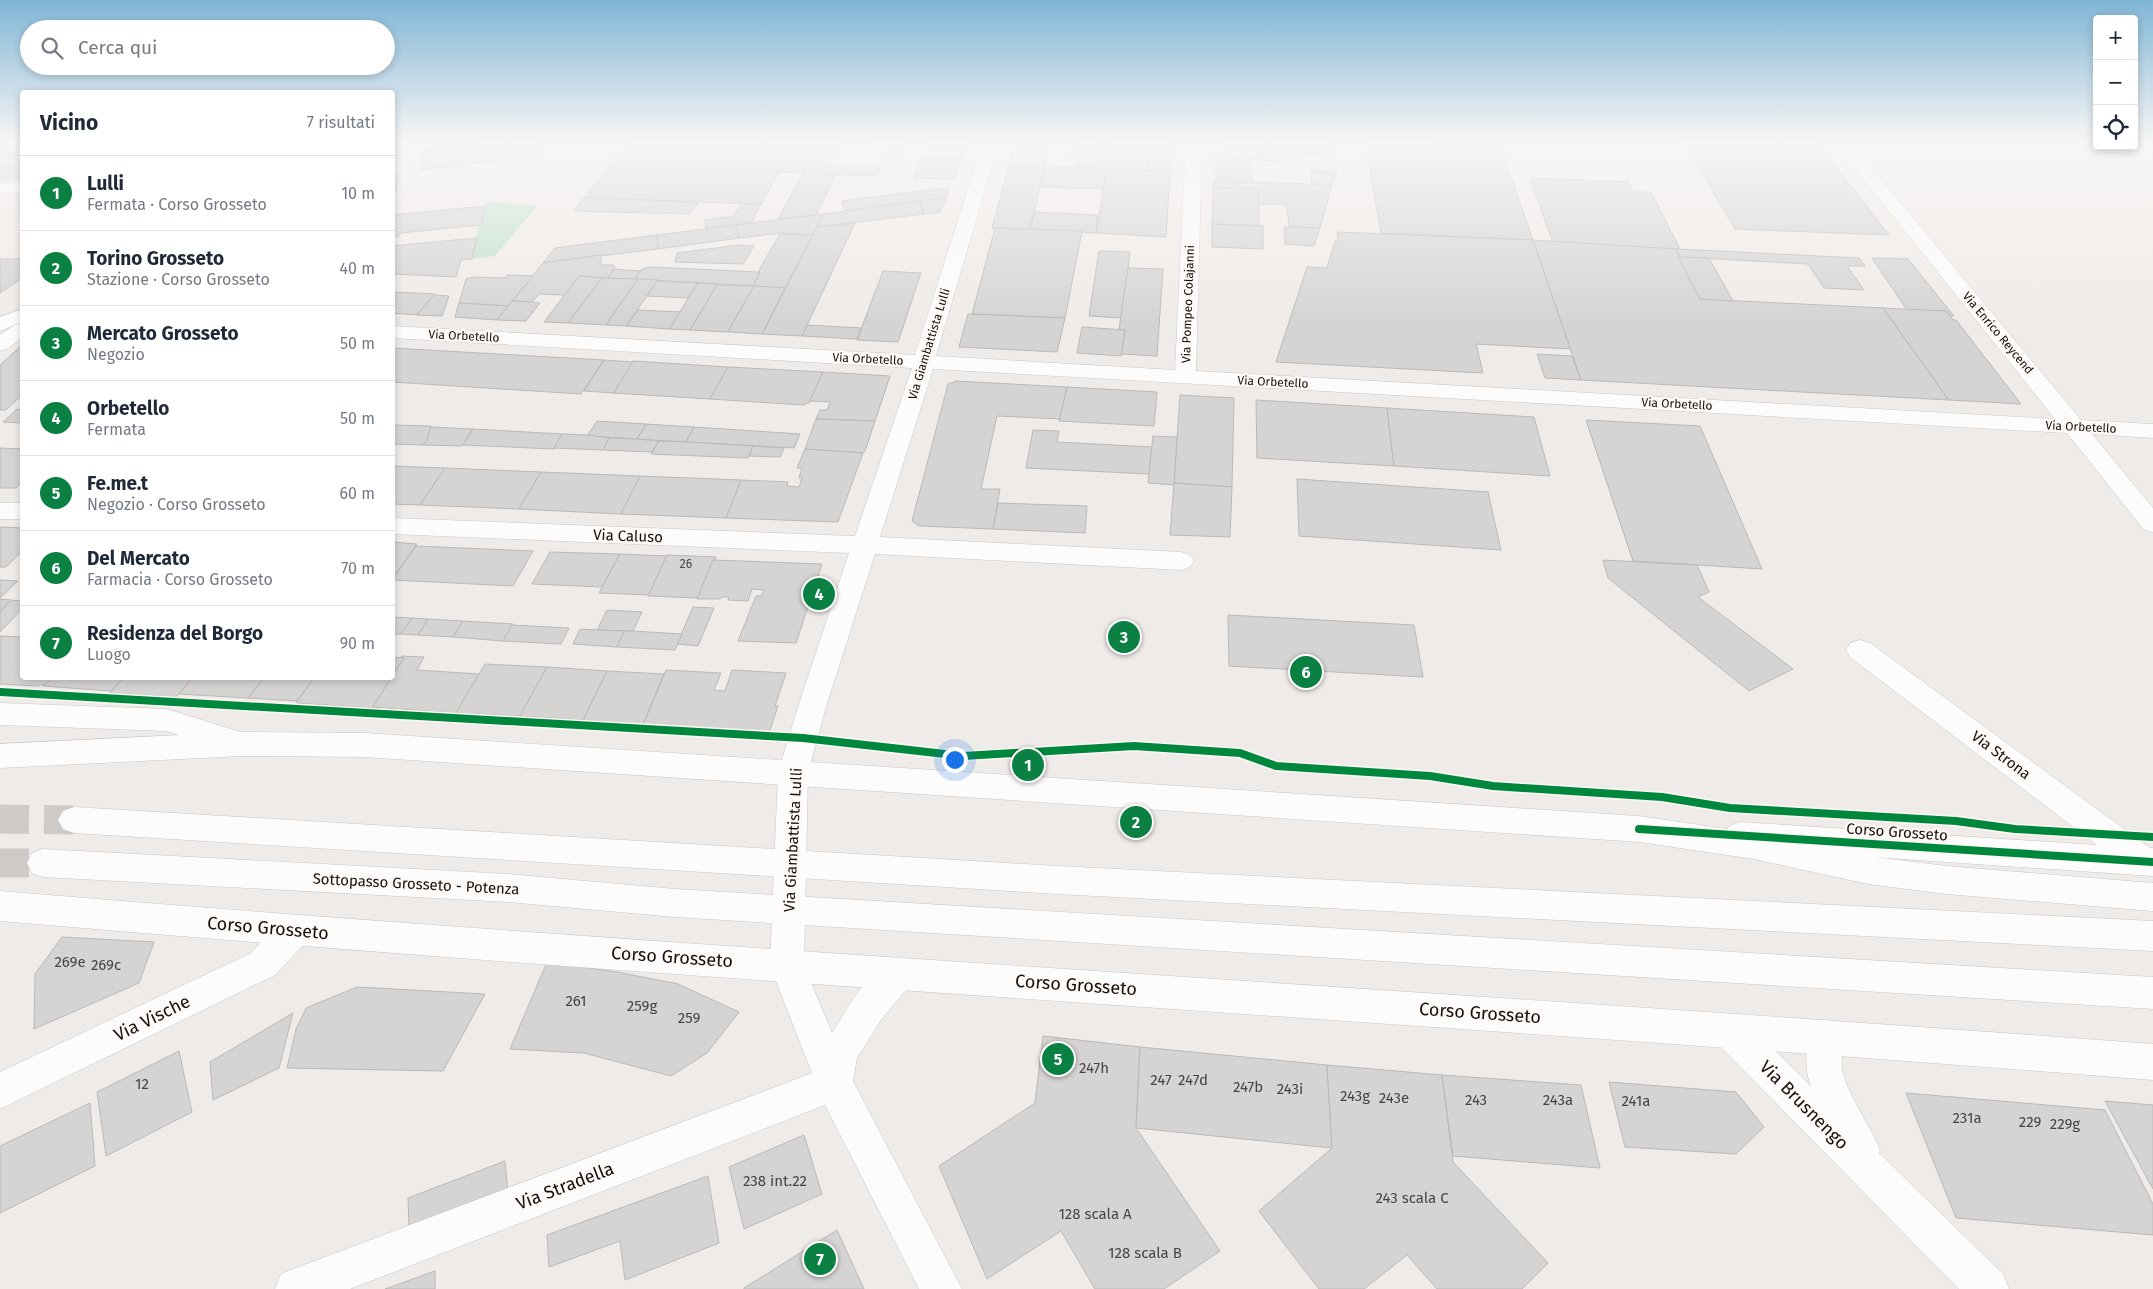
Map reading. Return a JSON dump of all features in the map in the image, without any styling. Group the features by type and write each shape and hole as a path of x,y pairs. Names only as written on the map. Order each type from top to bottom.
{"street":[{"name":"Via Giambattista Lulli","path":"787,966 793,773 973,202"},
{"name":"Via Pompeo Colajanni","path":"1185,377 1192,202"},
{"name":"Via Enrico Reycend","path":"1891,202 2153,524"},
{"path":"0,305 20,297"},
{"path":"8,334 20,318"},
{"name":"Via Orbetello","path":"395,332 2153,431"},
{"path":"0,510 20,511"},
{"name":"Via Caluso","path":"395,526 864,545"},
{"path":"864,545 1182,561"},
{"name":"Via Strona","path":"1860,650 2148,861"},
{"name":"Corso Grosseto","path":"0,714 167,720 242,744"},
{"name":"Corso Grosseto","path":"0,756 242,744 365,745 2148,861"},
{"path":"74,820 1057,880 2153,936"},
{"name":"Corso Grosseto","path":"1639,829 1754,846 1868,870 1946,880 2153,897"},
{"name":"Sottopasso Grosseto - Potenza","path":"42,863 498,888 674,903 789,910"},
{"name":"Corso Grosseto","path":"0,906 294,931 1730,1030 2153,1062"},
{"path":"789,910 2153,994"},
{"name":"Via Vische","path":"0,1091 263,964 294,931"},
{"path":"787,966 834,1083 941,1289"},
{"path":"834,1083 840,1052 868,1008 899,973"},
{"name":"Via Brusnengo","path":"1730,1030 1988,1289"},
{"name":"Via Brusnengo","path":"1827,1037 1824,1073 1848,1127 1878,1180"},
{"name":"Via Stradella","path":"296,1289 834,1083"}],"green space":[{"path":"487,202 537,206 495,256 472,259 479,225 481,225"}],"building":[{"path":"581,202 698,202 690,214 574,211"},
{"path":"707,202 762,202 761,204"},
{"path":"787,202 822,202 816,215 778,219"},
{"path":"842,202 914,202 845,211"},
{"path":"919,202 944,202 940,212 924,214"},
{"path":"919,202 924,214 817,227 824,214"},
{"path":"999,202 1036,202 1030,229 992,228"},
{"path":"1101,202 1168,202 1166,237 1096,233"},
{"path":"1213,202 1258,202 1259,226 1212,224"},
{"path":"1258,202 1327,202 1320,228 1289,227 1287,205 1258,204"},
{"path":"1376,202 1520,202 1533,240 1381,233"},
{"path":"1539,202 1656,202 1680,249 1553,243"},
{"path":"1719,202 1863,202 1889,235 1735,229"},
{"path":"741,204 761,204 751,223 706,229 705,220 734,216"},
{"path":"486,206 481,225 401,233 399,236 395,237 395,215"},
{"path":"1034,212 1098,215 1096,233 1030,229"},
{"path":"824,214 813,235 781,233 739,238 736,225"},
{"path":"855,223 802,336 762,334 817,227"},
{"path":"1212,224 1263,226 1263,249 1212,247"},
{"path":"736,225 739,238 658,249 657,235"},
{"path":"1284,227 1320,228 1314,246 1285,244"},
{"path":"995,228 1082,231 1065,318 972,314"},
{"path":"1337,232 1533,240 1571,349 1476,344 1483,373 1276,362 1307,267 1327,268 1335,241 1338,241"},
{"path":"780,234 813,235 785,288 753,286 760,272 758,272"},
{"path":"657,235 658,249 543,263 555,248"},
{"path":"477,238 472,259 461,260 456,277 395,274 395,246"},
{"path":"1533,240 1676,249 1700,299 1883,308 1949,400 1581,380"},
{"path":"740,245 754,246 743,264 675,262 677,253"},
{"path":"1676,249 1859,258 1865,266 1847,266 1864,290 1824,288 1808,264 1680,257"},
{"path":"1099,251 1130,252 1122,318 1089,316"},
{"path":"601,255 601,265 614,265 614,269 608,278 579,276 565,295 539,294 532,302 512,301 543,263"},
{"path":"1678,257 1709,258 1733,301 1700,299"},
{"path":"1872,258 1908,259 1954,316 1950,316 1946,311 1907,310"},
{"path":"0,259 20,259 20,279 0,293"},
{"path":"651,267 760,272 753,286 635,279 642,269"},
{"path":"1128,268 1163,269 1157,356 1121,354 1125,330 1119,329"},
{"path":"614,269 640,271 635,279 608,278"},
{"path":"883,271 921,273 898,342 857,340"},
{"path":"507,275 533,276 508,306 459,303 466,279 474,277 505,278"},
{"path":"579,276 602,278 568,323 544,322"},
{"path":"602,278 638,279 606,325 568,323"},
{"path":"638,279 658,280 626,326 606,325"},
{"path":"657,281 698,283 688,298 647,296"},
{"path":"698,283 718,284 690,330 669,329"},
{"path":"717,285 754,286 728,332 690,330"},
{"path":"754,286 785,288 762,334 728,332"},
{"path":"395,292 435,294 417,315 395,313"},
{"path":"434,295 449,296 442,316 417,315"},
{"path":"512,301 540,303 526,321 497,320"},
{"path":"459,303 508,306 497,320 455,317"},
{"path":"1883,308 1946,311 1953,320 1956,320 2021,404 1949,400"},
{"path":"638,310 680,312 669,329 626,326"},
{"path":"968,314 1065,318 1057,352 959,347"},
{"path":"807,325 861,328 857,339 802,336"},
{"path":"1082,327 1125,330 1121,356 1077,353"},
{"path":"20,347 20,397 6,410 0,410 0,365"},
{"path":"395,348 604,360 581,394 395,382"},
{"path":"1537,354 1572,356 1581,380 1545,378"},
{"path":"604,360 633,362 631,364 633,364 615,393 584,391"},
{"path":"633,361 728,367 710,399 614,393"},
{"path":"728,367 823,372 810,402 803,405 710,399"},
{"path":"823,372 890,376 875,421 816,419 820,410 827,410 830,402 810,401"},
{"path":"956,381 1067,387 1060,419 997,416 981,489 1000,489 993,529 919,526 912,521 948,384"},
{"path":"1067,387 1157,392 1154,426 1059,421"},
{"path":"1180,395 1234,398 1232,487 1174,483"},
{"path":"1256,400 1387,408 1394,466 1257,458"},
{"path":"1387,408 1534,417 1550,476 1394,466"},
{"path":"17,409 20,410 20,423 3,422"},
{"path":"816,419 875,421 863,453 805,449"},
{"path":"1586,420 1700,426 1762,569 1633,561"},
{"path":"597,421 646,424 637,439 587,436"},
{"path":"646,424 694,427 686,442 637,439"},
{"path":"395,425 431,426 427,440 423,445 395,444"},
{"path":"431,427 473,429 462,446 423,445 427,440"},
{"path":"694,427 800,434 794,448 686,442"},
{"path":"473,429 562,434 554,449 463,445"},
{"path":"1033,430 1059,431 1057,442 1152,447 1149,474 1026,468"},
{"path":"562,434 609,438 603,450 554,448"},
{"path":"1153,436 1177,437 1174,485 1148,483"},
{"path":"609,438 659,441 652,452 603,450"},
{"path":"659,441 753,446 748,458 651,454"},
{"path":"753,446 784,448 780,457 749,456"},
{"path":"0,448 20,449 20,484 16,488 0,488"},
{"path":"805,449 863,453 838,522 726,518 741,480 788,482 787,486 799,487 802,478 799,478 802,468 797,468"},
{"path":"395,466 445,468 420,505 395,504"},
{"path":"445,468 541,472 519,509 420,505"},
{"path":"541,472 640,476 621,514 519,509"},
{"path":"640,476 741,480 726,518 621,514"},
{"path":"1297,479 1488,492 1501,550 1299,536"},
{"path":"1174,483 1232,487 1230,537 1170,535"},
{"path":"998,503 1087,506 1085,533 993,529"},
{"path":"0,527 20,528 20,553 6,567 0,567"},
{"path":"395,542 417,544 395,575"},
{"path":"416,546 533,551 513,586 395,580 395,576"},
{"path":"550,552 620,554 602,587 532,584"},
{"path":"620,554 667,556 649,595 599,593"},
{"path":"667,555 716,557 697,598 648,596"},
{"path":"713,560 822,564 796,643 738,641 756,596 761,596 764,590 752,589 748,601 728,600 729,597 697,599"},
{"path":"1603,560 1697,565 1709,592 1698,597 1793,669 1749,691 1608,578"},
{"path":"0,580 18,581 0,598"},
{"path":"0,599 11,600 0,612"},
{"path":"11,600 20,601 20,611 0,632 0,612"},
{"path":"693,607 714,608 698,646 677,644"},
{"path":"607,610 642,612 633,631 597,630"},
{"path":"1228,615 1414,625 1423,677 1229,666"},
{"path":"395,617 412,618 401,634 395,634"},
{"path":"412,618 428,619 418,635 401,634"},
{"path":"428,619 463,621 453,637 418,635"},
{"path":"463,621 513,624 503,641 453,637"},
{"path":"512,625 569,628 561,644 503,641"},
{"path":"580,629 624,631 617,647 573,644"},
{"path":"624,631 682,634 675,650 617,647"},
{"path":"0,636 20,637 20,680 51,680 46,684 38,686 0,684"},
{"path":"402,656 424,657 417,670 479,674 456,713 372,707 390,680 395,680 395,672 404,658 400,658"},
{"path":"395,657 404,658 395,672"},
{"path":"485,664 547,667 520,716 456,713"},
{"path":"547,667 607,671 583,720 520,716"},
{"path":"666,670 721,673 714,690 725,691 732,670 786,673 775,706 778,706 769,733 643,725"},
{"path":"607,671 664,674 643,724 583,720"},
{"path":"50,680 121,680 111,691 43,686"},
{"path":"121,680 190,680 176,697 110,693"},
{"path":"190,680 262,680 248,698 179,694"},
{"path":"262,680 313,680 297,701 248,698"},
{"path":"313,680 390,680 372,708 296,703"},
{"path":"62,937 154,942 139,983 34,1029 35,974"},
{"path":"547,962 617,972 678,984 739,1012 707,1053 671,1076 584,1053 510,1049"},
{"path":"357,987 485,994 443,1071 287,1068 296,1029 306,1008"},
{"path":"293,1013 279,1068 213,1100 210,1062"},
{"path":"1043,1036 1140,1047 1136,1128 1220,1251 1164,1289 1095,1289 1061,1231 987,1279 939,1166 1035,1103"},
{"path":"1140,1047 1327,1065 1332,1148 1136,1128"},
{"path":"179,1051 192,1112 106,1156 97,1092"},
{"path":"1327,1065 1442,1075 1453,1162 1548,1263 1522,1289 1437,1289 1407,1255 1364,1289 1319,1289 1259,1211 1332,1148"},
{"path":"1442,1075 1581,1085 1600,1168 1453,1156"},
{"path":"1609,1082 1736,1092 1764,1127 1736,1154 1625,1147"},
{"path":"1906,1093 2105,1110 2153,1204 2153,1235 1956,1218"},
{"path":"2105,1101 2153,1105 2153,1189"},
{"path":"90,1103 95,1166 0,1213 0,1146"},
{"path":"804,1135 822,1194 744,1229 729,1167"},
{"path":"505,1161 508,1194 409,1231 408,1198"},
{"path":"708,1176 719,1243 625,1280 620,1241 549,1267 547,1235"},
{"path":"837,1230 864,1289 744,1289 744,1288"},
{"path":"435,1271 435,1289 385,1289"}],"tunnel":[{"path":"0,819 74,820"},
{"path":"0,863 43,863"}],"cycle path":[{"path":"0,692 803,738 963,756 1134,746 1240,753 1276,766 1430,776 1493,786 1662,797 1730,808 1956,821 2015,829 2153,837"},
{"path":"1639,829 2153,862"}],"place":[{"name":"Orbetello","path":"819,594"},
{"name":"Mercato Grosseto","path":"1124,637"},
{"name":"Del Mercato","path":"1306,672"},
{"name":"Lulli","path":"1028,765"},
{"name":"Torino Grosseto","path":"1136,822"},
{"name":"Fe.me.t","path":"1058,1059"},
{"name":"Residenza del Borgo","path":"820,1259"}]}
